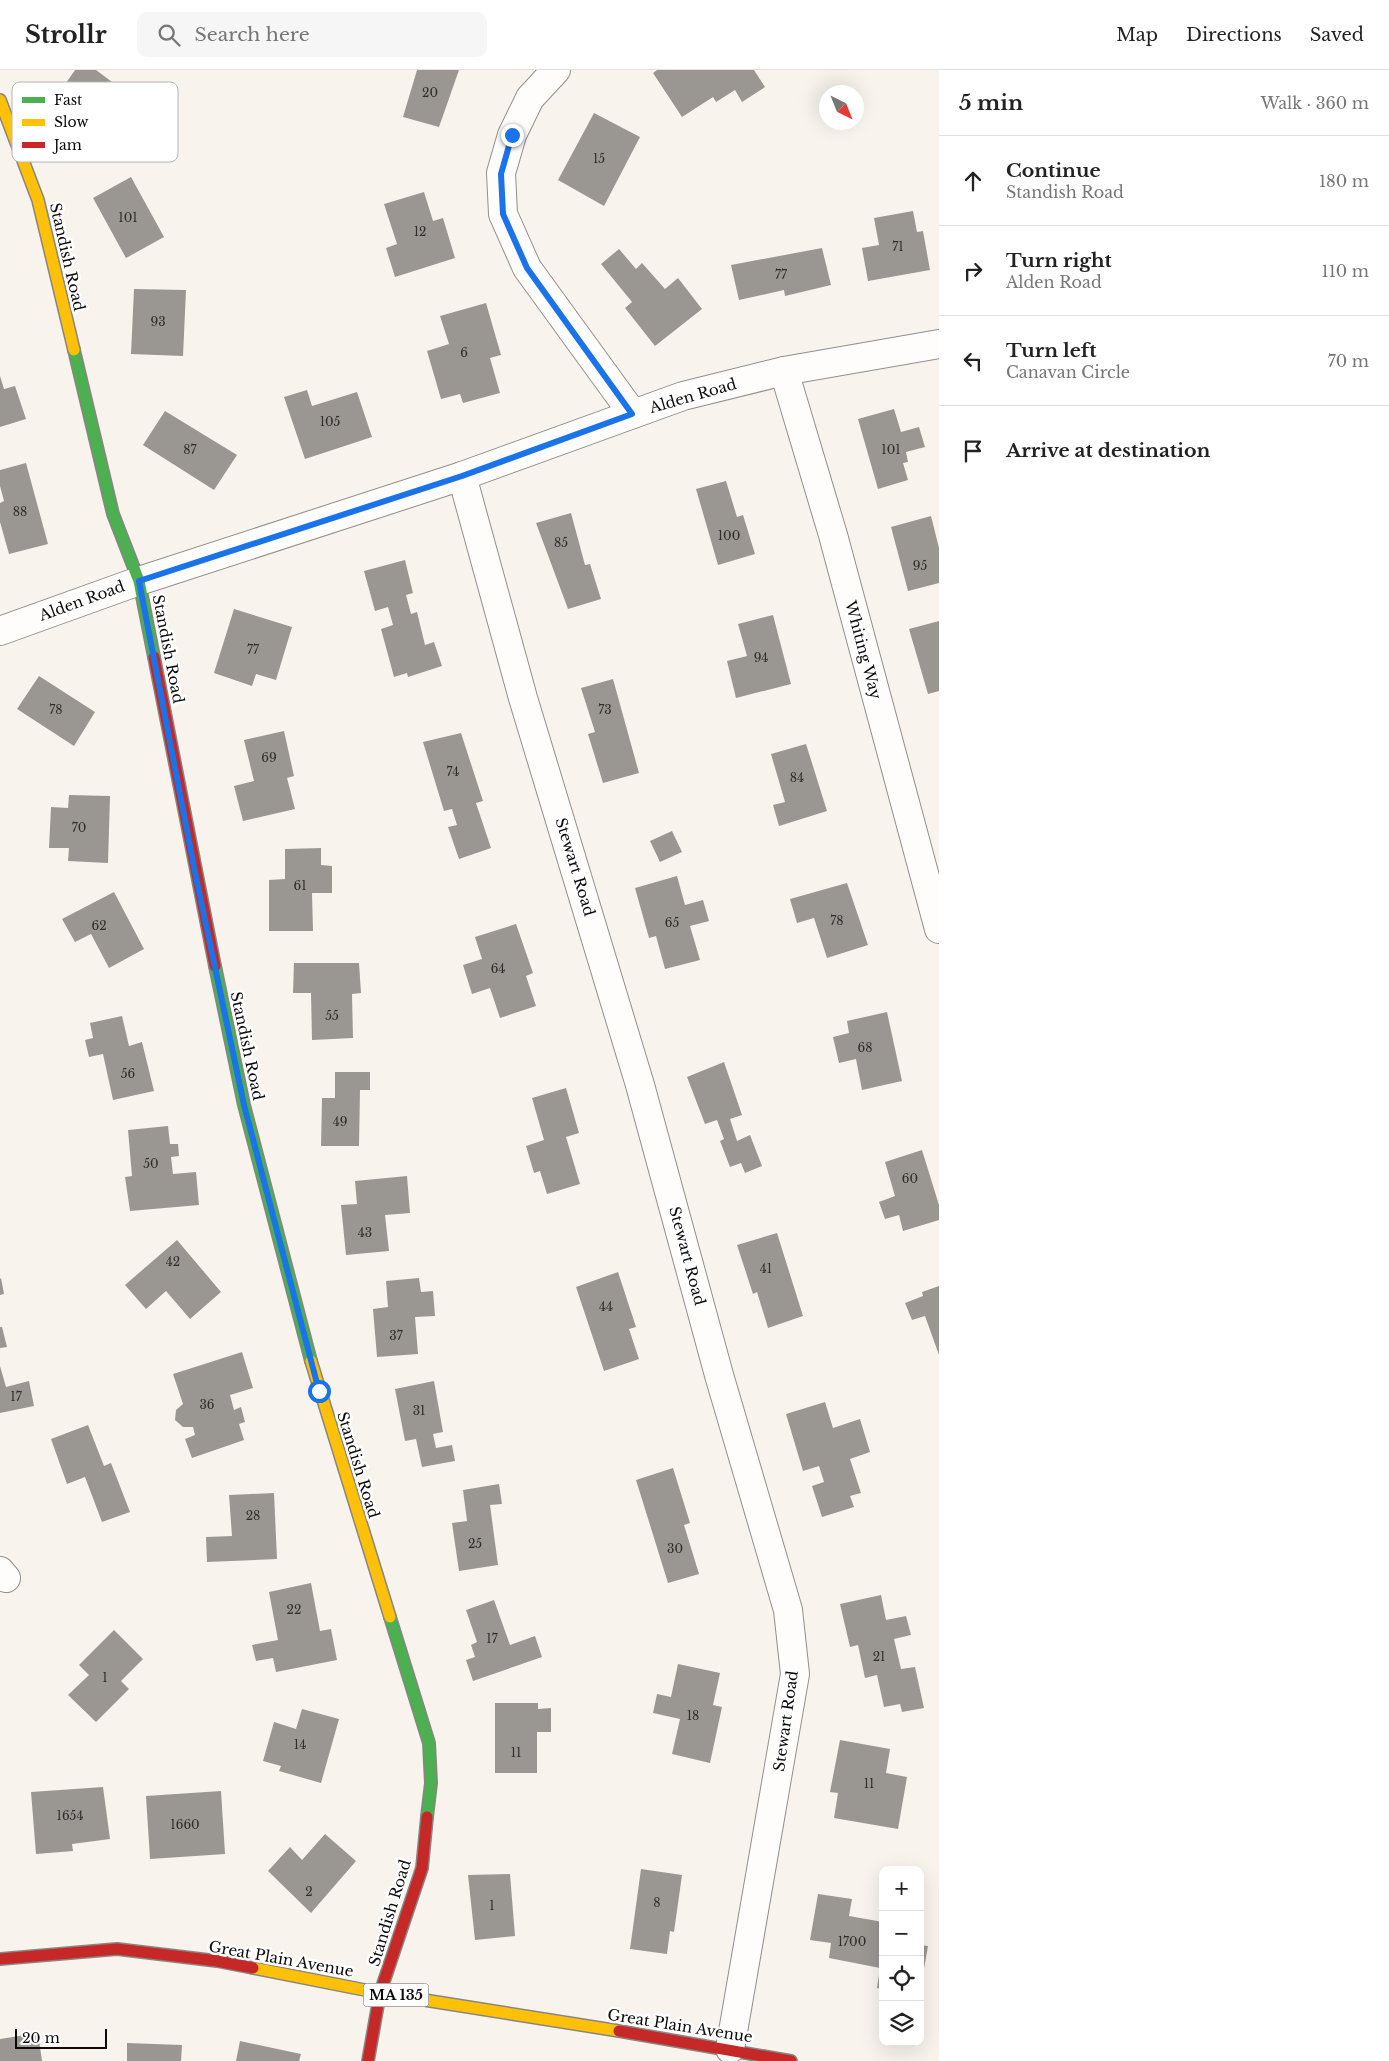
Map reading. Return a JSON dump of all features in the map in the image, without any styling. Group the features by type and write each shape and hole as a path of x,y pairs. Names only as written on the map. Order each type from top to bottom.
{"street":[{"path":"556,70 530,98 512,135 501,174 503,214 527,268 632,414"},
{"name":"Standish Road","path":"0,100 12,132"},
{"name":"Standish Road","path":"24,162 38,200 114,514 139,581 196,877 244,1105 319,1391 429,1743 431,1783 422,1868 380,1993 368,2061"},
{"name":"Alden Road","path":"0,631 139,581 462,476 682,396 784,371 939,344"},
{"name":"Whiting Way","path":"784,371 833,535 939,929"},
{"name":"Stewart Road","path":"462,476 523,698 640,1085 719,1375 788,1610 795,1674 730,2049"},
{"name":"Great Plain Avenue","path":"0,1959 117,1949 217,1961 380,1993 730,2049 792,2061"}],"building":[{"path":"75,70 96,70 112,82 67,82"},
{"path":"417,70 459,70 439,127 403,117"},
{"path":"657,70 754,70 765,87 742,102 735,90 716,102 713,97 682,117 653,73"},
{"path":"594,113 640,137 604,206 558,180"},
{"path":"131,177 164,237 126,258 93,198"},
{"path":"424,192 433,221 443,218 455,258 395,277 386,248 397,244 384,204"},
{"path":"913,211 917,232 923,231 930,270 868,281 862,248 879,245 874,218"},
{"path":"822,248 831,285 785,296 784,290 739,300 731,265"},
{"path":"619,249 636,269 642,263 665,289 678,278 702,309 655,346 625,308 632,302 601,264"},
{"path":"134,289 186,290 183,356 131,354"},
{"path":"486,303 501,355 490,358 500,393 463,403 460,394 441,399 427,351 449,344 440,316"},
{"path":"0,376 4,389 15,386 26,419 0,427"},
{"path":"307,390 312,406 357,392 372,437 305,459 284,397"},
{"path":"894,409 901,432 919,427 925,447 906,452 908,462 903,463 908,480 878,489 858,419"},
{"path":"165,411 237,455 214,490 143,445"},
{"path":"26,463 48,544 9,554 0,522 0,503 4,501 0,486 0,470"},
{"path":"726,481 737,517 743,515 755,554 718,565 696,489"},
{"path":"571,513 585,565 590,564 601,599 568,609 536,523"},
{"path":"931,516 939,548 939,583 908,591 891,527"},
{"path":"405,560 413,593 406,595 411,614 417,612 425,645 434,642 442,666 408,677 407,673 394,677 381,629 393,625 388,607 375,611 364,571"},
{"path":"234,609 292,627 276,680 256,674 252,686 214,673"},
{"path":"773,615 791,684 736,698 727,661 747,656 738,624"},
{"path":"939,621 939,691 928,694 909,629"},
{"path":"39,676 95,712 74,746 17,709"},
{"path":"613,679 639,773 603,783 588,734 595,732 581,688"},
{"path":"284,731 294,776 287,778 295,809 243,821 234,786 254,781 244,740"},
{"path":"461,733 483,801 476,803 491,848 459,859 448,827 457,825 452,809 444,811 423,742"},
{"path":"806,744 827,811 779,826 773,805 785,802 771,754"},
{"path":"69,795 110,796 108,863 68,861 69,848 49,848 51,807 68,808"},
{"path":"672,831 682,852 660,862 650,841"},
{"path":"321,848 321,865 332,866 332,893 312,893 313,931 269,931 269,880 285,879 285,849"},
{"path":"677,876 685,905 703,900 709,921 690,926 700,960 665,969 656,936 649,938 635,888"},
{"path":"847,883 868,945 827,958 814,918 797,923 790,899"},
{"path":"114,892 144,949 109,968 91,934 75,942 62,919"},
{"path":"516,924 533,973 526,976 536,1006 500,1018 490,988 472,994 463,965 482,959 475,937"},
{"path":"294,963 359,963 361,993 352,994 353,1038 312,1040 311,993 293,993"},
{"path":"887,1012 902,1081 862,1090 856,1059 839,1063 833,1037 849,1033 847,1021"},
{"path":"122,1016 129,1046 142,1042 154,1091 113,1100 103,1054 89,1057 85,1040 93,1038 90,1023"},
{"path":"724,1062 742,1115 730,1119 737,1141 750,1135 762,1166 745,1173 741,1163 730,1167 720,1141 724,1139 717,1120 705,1124 687,1077"},
{"path":"335,1072 370,1072 370,1090 360,1090 359,1146 321,1146 322,1098 335,1098"},
{"path":"566,1088 579,1133 566,1137 580,1184 547,1194 540,1171 534,1173 526,1146 544,1140 532,1098"},
{"path":"168,1126 170,1144 178,1144 179,1156 171,1157 173,1174 196,1172 199,1205 130,1211 125,1177 132,1176 128,1130"},
{"path":"922,1150 939,1205 939,1220 903,1231 899,1215 885,1219 879,1202 895,1196 885,1162"},
{"path":"407,1176 410,1213 385,1215 389,1251 346,1255 341,1205 357,1204 355,1181"},
{"path":"777,1233 803,1316 768,1328 757,1292 753,1294 737,1245"},
{"path":"177,1240 221,1292 190,1319 166,1291 146,1309 125,1285"},
{"path":"618,1272 636,1327 629,1329 639,1359 604,1371 576,1287"},
{"path":"419,1278 421,1292 433,1291 435,1316 415,1317 418,1354 377,1357 373,1309 388,1307 386,1281"},
{"path":"0,1279 4,1294 0,1295"},
{"path":"939,1286 939,1355 925,1316 912,1320 905,1303 923,1296 922,1292"},
{"path":"0,1327 2,1327 7,1347 0,1348"},
{"path":"242,1352 253,1388 230,1395 234,1410 241,1407 245,1422 239,1424 244,1440 192,1458 185,1439 195,1435 193,1427 183,1427 175,1420 176,1410 183,1404 173,1374"},
{"path":"0,1366 6,1387 29,1381 34,1406 0,1413"},
{"path":"434,1381 443,1432 433,1434 436,1448 452,1445 455,1461 422,1467 416,1439 405,1441 395,1389"},
{"path":"825,1402 833,1428 860,1419 870,1452 850,1459 861,1493 850,1496 854,1507 822,1517 812,1486 824,1482 819,1466 803,1471 786,1414"},
{"path":"88,1425 104,1466 111,1463 130,1512 102,1522 85,1477 67,1484 51,1439"},
{"path":"673,1468 690,1523 684,1525 699,1574 668,1583 636,1480"},
{"path":"499,1484 502,1504 490,1505 498,1565 459,1571 452,1523 467,1521 463,1490"},
{"path":"274,1493 277,1559 207,1562 206,1537 232,1536 229,1495"},
{"path":"311,1583 320,1631 331,1629 337,1660 276,1672 273,1658 256,1661 252,1645 278,1640 269,1592"},
{"path":"881,1595 886,1620 906,1616 911,1635 894,1639 901,1669 915,1667 924,1708 902,1712 900,1704 884,1707 877,1675 865,1678 858,1645 850,1647 840,1604"},
{"path":"494,1600 510,1645 535,1636 542,1657 473,1681 466,1660 475,1657 471,1645 477,1642 466,1610"},
{"path":"114,1630 143,1659 121,1681 129,1689 96,1722 68,1695 89,1675 79,1665"},
{"path":"678,1664 720,1673 713,1705 722,1707 710,1763 672,1754 680,1719 653,1713 657,1694 671,1697"},
{"path":"495,1703 538,1703 538,1709 551,1708 551,1732 537,1732 537,1773 495,1773"},
{"path":"302,1709 339,1719 321,1783 279,1771 281,1766 263,1761 274,1722 296,1729"},
{"path":"840,1740 890,1749 886,1773 907,1777 898,1829 834,1818 838,1793 830,1792"},
{"path":"103,1787 110,1839 72,1844 73,1851 36,1854 31,1792"},
{"path":"221,1791 225,1854 150,1859 146,1796"},
{"path":"325,1834 356,1861 311,1913 268,1871 290,1847 302,1860"},
{"path":"641,1869 682,1875 674,1932 670,1931 667,1954 630,1949"},
{"path":"510,1874 515,1936 475,1940 468,1875"},
{"path":"818,1894 852,1899 849,1916 879,1921 879,1968 829,1958 831,1943 810,1940"},
{"path":"924,1946 928,1946 924,1968"},
{"path":"38,2033 42,2061 0,2061 0,2039"},
{"path":"240,2041 301,2054 299,2061 236,2061"},
{"path":"127,2043 182,2045 181,2061 127,2061"}],"traffic: fast":[{"path":"74,350 113,514 139,581 154,657"},
{"path":"215,966 244,1105 311,1361"},
{"path":"390,1617 429,1743 431,1783 427,1817"}],"traffic: slow":[{"path":"0,100 12,132"},
{"path":"24,162 38,200 74,350"},
{"path":"311,1361 390,1617"},
{"path":"253,1968 380,1993 619,2031"}],"traffic: jam":[{"path":"154,657 215,966"},
{"path":"368,2061 380,1993 422,1868 427,1817"},
{"path":"0,1959 117,1949 217,1961 253,1968"},
{"path":"619,2031 791,2061"}],"route":[{"path":"319,1391 244,1105 196,877 139,581 462,476 632,414 527,268 503,214 501,174 512,135"}]}
